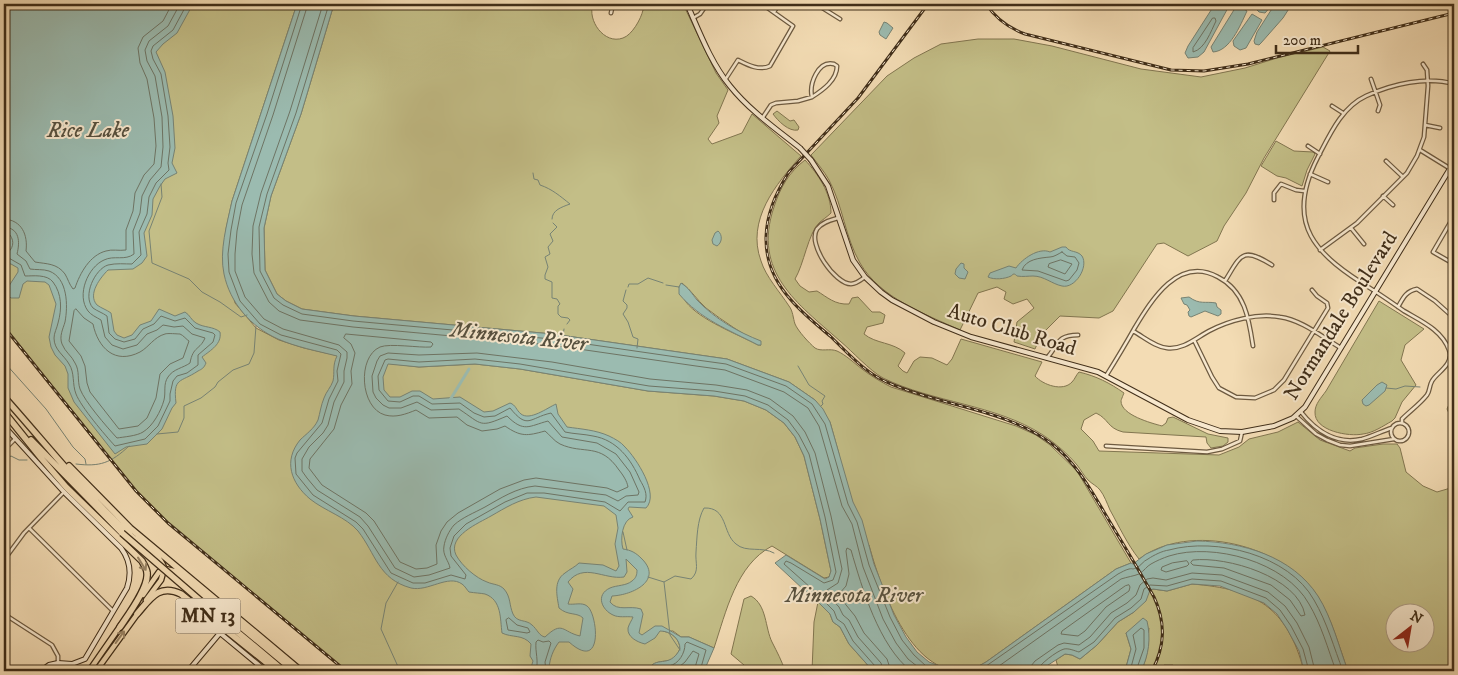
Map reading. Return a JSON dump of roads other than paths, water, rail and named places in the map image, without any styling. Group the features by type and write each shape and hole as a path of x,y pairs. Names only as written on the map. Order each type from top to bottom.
{"highway":[{"path":"4,397 91,496 110,516 159,560 164,570"},
{"path":"14,409 130,528 300,671"},
{"path":"4,412 122,533 284,671"},
{"path":"4,412 40,458 145,566 147,579 144,587 120,627"},
{"name":"MN 13","path":"164,570 175,572 294,671"},
{"name":"MN 13","path":"137,614 156,593 168,590 175,592 277,671"}],"main road":[{"path":"137,614 161,580 164,570"},
{"name":"MN 13","path":"89,671 159,572 164,570"},
{"name":"MN 13","path":"96,671 137,614"}],"street":[{"path":"611,13 613,4"},
{"name":"Auto Club Road","path":"687,4 725,80 738,96 800,148 821,174 828,186 853,260 881,292 892,300 952,331 1106,376 1198,424 1220,430 1242,432"},
{"path":"693,18 700,14 707,4"},
{"path":"725,80 738,60 750,66 760,68 770,66 793,26 762,4"},
{"path":"774,12 780,4"},
{"path":"816,4 840,19"},
{"path":"763,117 772,105 776,103 798,101 812,97 834,77 837,66 826,64 817,73 811,87 812,97"},
{"path":"1320,250 1351,228 1403,177 1420,150 1425,125 1428,80 1427,70 1423,64"},
{"path":"1371,79 1380,105 1378,110"},
{"path":"1300,411 1307,420 1330,437 1347,441 1362,439 1392,428 1402,422 1402,419 1427,395 1432,381 1444,370 1450,354 1446,344 1436,331 1343,271 1320,250 1311,238 1305,218 1304,191 1320,154 1343,114 1359,99 1376,92 1428,80 1454,84"},
{"path":"1332,106 1343,114"},
{"path":"1425,125 1440,128"},
{"path":"1308,146 1320,154"},
{"path":"1420,150 1452,170"},
{"path":"1386,161 1403,177"},
{"name":"Normandale Boulevard","path":"1242,432 1274,426 1296,416 1309,400 1452,170 1454,162"},
{"path":"1310,174 1328,182"},
{"path":"1274,200 1274,193 1281,184 1304,191"},
{"path":"1383,196 1393,205"},
{"path":"1454,216 1432,252 1454,264"},
{"path":"838,218 826,222 819,227 814,235 816,248 830,269 846,282 853,284 866,277"},
{"path":"1351,228 1364,244"},
{"path":"1225,281 1238,260 1244,255 1255,255 1272,265"},
{"path":"1106,376 1155,296 1175,279 1191,272 1202,271 1212,274 1225,281 1239,295 1249,318 1253,346"},
{"path":"1398,307 1405,294 1410,290 1416,289 1435,301 1454,318"},
{"path":"1194,340 1212,377 1220,388 1236,397 1248,399 1261,397 1279,386 1288,374 1328,307 1327,303 1312,290"},
{"path":"1133,331 1155,344 1166,348 1176,348 1222,325 1249,318 1282,317 1297,322 1341,348"},
{"path":"1047,358 1060,339 1066,336 1078,335"},
{"path":"1296,416 1316,434 1327,440 1350,446 1394,440 1403,442 1408,438 1409,430 1402,422"},
{"path":"4,426 64,492 121,548 126,555 130,572 127,588 85,658 72,664 58,663 49,665 41,671"},
{"path":"1392,428 1394,440"},
{"path":"1106,446 1207,452 1222,449 1240,441 1242,432"},
{"path":"7,447 16,438"},
{"path":"4,560 29,528 64,492"},
{"path":"29,528 113,610"},
{"path":"4,614 52,645 58,656 58,663"},
{"path":"188,671 220,633 266,671"}],"water":[{"name":"Rice Lake","path":"4,4 193,4 177,33 156,52 165,72 173,116 175,148 172,163 177,173 165,179 153,199 152,215 144,233 147,256 142,263 133,269 108,270 96,286 94,301 97,305 111,313 114,331 117,335 124,338 132,335 140,325 151,321 159,309 175,316 185,312 196,323 220,332 220,336 218,343 202,357 206,363 204,367 177,385 176,403 162,429 147,444 126,447 115,454 74,402 68,388 68,374 65,366 55,355 51,347 49,337 56,304 49,285 45,282 27,281 23,284 19,298 11,298 6,294 7,289 18,272 18,268 4,263 4,249 7,248 8,244 4,236"},
{"name":"Minnesota River","path":"297,4 334,4 301,114 271,196 264,228 265,270 277,294 302,309 354,316 553,334 727,359 789,382 815,400 823,409 830,422 853,502 862,520 874,564 894,615 906,637 917,652 929,662 953,671 873,671 849,644 840,627 833,622 830,614 775,563 786,555 825,579 829,577 831,571 804,456 795,437 784,423 766,410 744,401 714,396 648,391 520,369 475,364 419,367 388,364 383,377 384,390 390,397 400,397 412,391 420,391 433,399 460,397 484,412 493,411 510,403 525,416 534,415 556,404 558,414 567,427 599,432 618,441 630,452 645,476 650,494 650,502 646,508 629,507 628,509 633,517 624,526 622,540 623,549 635,553 641,558 647,566 649,573 643,585 629,593 612,596 610,602 620,608 641,609 643,614 639,633 642,635 655,626 662,626 681,637 689,637 714,648 704,671 648,671 654,663 667,661 676,655 680,645 674,636 664,631 660,631 655,638 645,644 636,640 628,631 633,617 615,616 609,613 603,606 601,598 605,591 630,583 636,576 637,570 626,559 627,572 624,577 587,572 574,576 568,582 573,589 568,604 583,604 591,611 595,628 593,646 588,651 581,650 569,642 559,642 553,651 549,664 549,668 555,671 530,671 533,661 530,656 531,644 521,637 502,633 499,610 491,597 485,594 469,592 456,581 417,589 391,579 384,572 353,526 310,499 298,486 292,471 292,456 300,440 312,429 318,420 323,401 333,381 337,356 307,349 278,339 259,328 243,313 227,285 222,256 232,201","holes":["536,497 604,506 616,515 618,528 615,544 619,566 616,571 603,565 579,563 561,576 557,584 559,608 583,618 580,636 559,628 545,637 541,635 530,623 515,617 508,595 504,589 474,575 456,555 454,548 456,542 466,531 507,507 524,500"]},
{"path":"1215,4 1228,4 1229,6 1204,52 1198,57 1188,58 1185,53 1188,46"},
{"path":"1257,4 1273,4 1265,13 1259,12 1256,9"},
{"path":"1275,4 1292,4 1283,18 1261,43 1259,45 1255,44 1257,32"},
{"path":"1237,5 1247,11 1241,24 1229,43 1219,51 1213,52 1211,47"},
{"path":"1252,14 1262,20 1246,48 1240,50 1234,46 1233,41"},
{"path":"884,22 893,28 886,39 879,32"},
{"path":"718,231 721,239 717,246 713,244 712,240"},
{"path":"1062,247 1080,254 1084,261 1080,276 1072,284 1062,286 1041,277 1017,276 1014,274 1003,278 993,279 988,277 990,273 1009,266 1016,268 1022,261 1036,252 1050,252"},
{"path":"961,263 964,264 964,268 968,272 965,279 959,278 955,274 956,269"},
{"path":"681,283 711,313 735,329 761,341 761,345 726,329 696,310 679,294"},
{"path":"1189,297 1199,302 1216,303 1217,307 1221,310 1221,314 1218,316 1205,311 1191,317 1189,316 1188,312 1190,310 1181,298"},
{"path":"1382,382 1387,385 1385,391 1369,405 1363,404 1362,400"},
{"path":"1197,541 1231,544 1265,554 1280,561 1307,582 1323,605 1348,671 1304,671 1299,651 1287,629 1277,614 1264,603 1220,586 1192,584 1167,591 1150,590 1146,601 1134,612 1118,622 1097,645 1080,659 1065,654 1039,671 964,671 973,669 986,662 1116,569 1131,563 1133,564 1146,554 1167,545"},
{"path":"1143,618 1147,621 1149,634 1146,659 1141,671 1125,671 1131,649 1126,633"}],"waterway":[{"path":"533,173 534,179 538,180 540,185 570,204 556,211 552,219"},
{"path":"161,184 162,197 149,231 152,263 189,279 202,292 241,317 247,315"},
{"name":"Minnesota River","path":"553,223 557,227 550,234 553,241 548,247 550,254 545,257 548,267 545,279 552,282 552,298 557,299 560,304 558,306 558,314 570,320 567,324"},
{"path":"628,287 629,284 638,284 648,278 663,283"},
{"path":"666,285 679,287"},
{"path":"626,290 623,301 627,308 623,314 633,337 638,339 637,348"},
{"path":"157,434 178,432 184,418 184,406 201,398 233,370 249,364 254,353 256,326"},
{"name":"Minnesota River","path":"563,336 564,329"},
{"path":"4,362 46,409 73,447 85,459 86,464"},
{"path":"798,366 809,385 825,396 821,406"},
{"path":"450,400 469,369"},
{"path":"1386,388 1420,387"},
{"path":"76,464 92,465 111,460 129,446"},
{"path":"4,455 7,458 11,456 19,460 27,460"},
{"path":"648,577 664,582 675,576 691,579 694,576 698,529 704,508 712,509 721,516 728,534 740,547 774,553"},
{"path":"623,532 627,550"},
{"path":"398,582 386,603 381,629 400,671"},
{"path":"664,582 670,635 680,650"}],"railway":[{"path":"928,4 858,98 789,172 772,205 768,221 767,253 772,269 779,285 795,305 872,374 909,391 994,415 1014,423 1034,432 1052,444 1070,461 1097,501 1149,588 1158,607 1161,616 1162,643 1152,671"},
{"path":"986,4 1003,22 1025,34 1171,70 1204,71 1248,64 1454,13"},
{"path":"4,327 136,491 168,523 346,671"}]}
